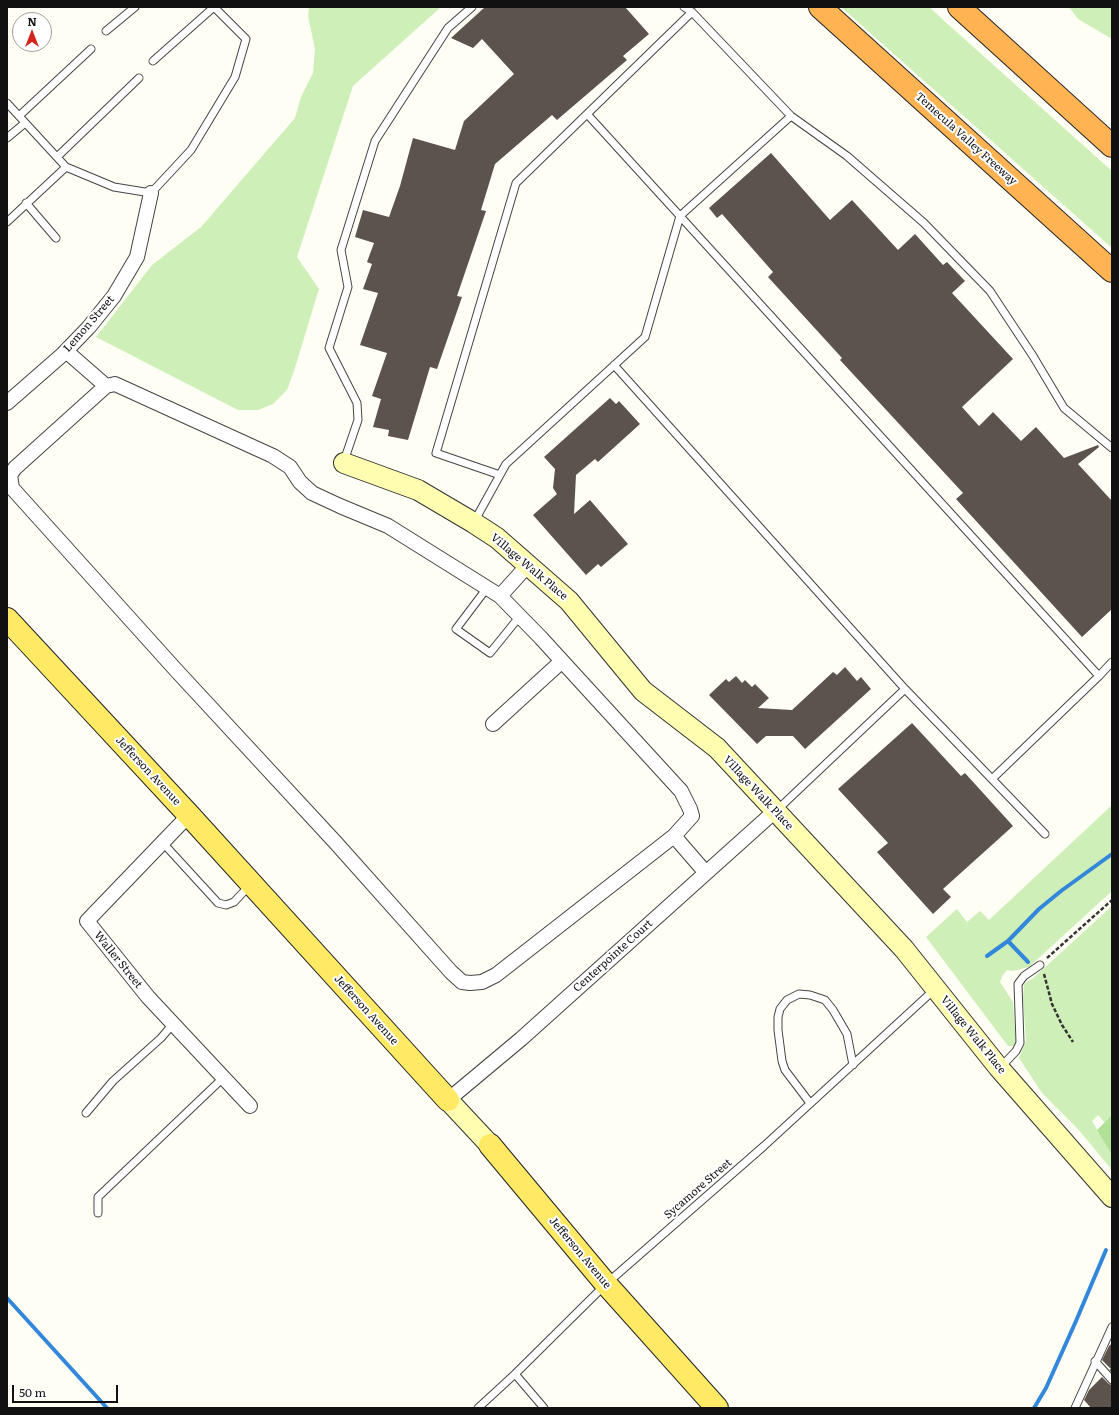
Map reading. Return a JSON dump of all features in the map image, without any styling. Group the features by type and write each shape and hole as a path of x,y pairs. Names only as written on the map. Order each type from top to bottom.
{"highway":[{"name":"Temecula Valley Freeway","path":"820,7 1112,271"},
{"path":"959,7 1112,146"},
{"path":"1053,218 1112,289"}],"main road":[{"name":"Jefferson Avenue","path":"7,619 189,815 448,1100"},
{"name":"Jefferson Avenue","path":"490,1145 606,1284 717,1408"}],"street":[{"name":"Lemon Street","path":"7,403 66,351 89,327 114,296 137,257 151,193"},
{"path":"66,351 106,386"},
{"path":"115,384 273,456 290,467 300,482 312,493 388,526 487,588 500,596 520,616 681,791 690,808 692,816 674,836 496,975 482,982 470,983 462,982 451,972 336,843 181,675 12,488 10,476 15,468 106,386 115,384"},
{"name":"Village Walk Place","path":"344,463 418,490 474,523 498,538 569,601 643,691 717,748 904,949 1000,1068 1112,1197"},
{"path":"500,596 528,565"},
{"path":"493,724 562,661"},
{"name":"Centerpointe Court","path":"448,1100 521,1040 776,811"},
{"name":"Waller Street","path":"189,815 87,921 148,997 250,1106"},
{"path":"674,836 706,873"},
{"name":"Jefferson Avenue","path":"448,1100 490,1145"}],"lane":[{"path":"106,31 135,7"},
{"path":"7,103 66,167 114,187 151,193 191,150 235,77 246,39 214,7 154,62"},
{"path":"344,463 358,420 357,403 329,348 348,287 341,250 375,141 448,28 472,7"},
{"path":"684,7 692,12 791,116 847,156 924,223 990,292 1033,356 1064,408 1112,448"},
{"path":"500,475 436,453 516,183 692,12"},
{"path":"19,116 91,49"},
{"path":"57,157 138,78"},
{"path":"587,114 1099,676"},
{"path":"474,523 506,464 645,337 680,216 791,116"},
{"path":"7,138 25,123"},
{"path":"7,222 66,167"},
{"path":"26,203 56,238"},
{"path":"614,365 905,689 1045,834"},
{"path":"487,588 456,630 490,653 520,616"},
{"path":"992,779 1112,662"},
{"path":"776,811 905,689"},
{"path":"163,843 218,903 226,904 234,902 251,884"},
{"path":"1000,1068 1016,1051 1020,1042 1018,984 1024,976 1040,965"},
{"name":"Sycamore Street","path":"478,1408 515,1374 606,1284 853,1065 936,989"},
{"path":"810,1103 785,1070 782,1061 778,1017 780,1009 787,1000 799,994 810,995 825,1000 833,1010 847,1034 853,1065"},
{"path":"86,1113 113,1080 161,1038 173,1024"},
{"path":"98,1213 98,1197 223,1078"},
{"path":"1078,1407 1095,1362 1112,1327"},
{"path":"1095,1362 1112,1380"},
{"path":"515,1374 544,1408"}],"path":[{"path":"1073,1042 1062,1025 1052,1004 1046,978 1040,965 1112,900"}],"green space":[{"path":"309,7 441,7 353,86 297,257 319,289 294,371 287,390 273,404 258,410 238,410 96,337 152,265 201,227 295,118 301,97 313,73 315,49 308,16"},
{"path":"841,7 929,7 1112,171 1112,248"},
{"path":"1069,7 1112,7 1112,39 1078,19"},
{"path":"1112,805 1112,891 1029,967 1013,971 1007,970 1003,975 1000,982 1013,1002 1016,1042 1013,1046 1008,1046 926,937 957,909 967,922 980,911 989,920"},
{"path":"1112,906 1112,1115 1105,1123 1098,1115 1092,1121 1112,1155 1112,1170 1077,1128 1042,1093 1019,1058 1026,1041 1023,998 1024,984 1032,979"},
{"path":"1112,1115 1112,1155 1097,1130"}],"building":[{"path":"485,7 625,7 649,34 623,56 627,60 557,120 552,115 495,164 481,210 486,211 457,296 462,297 437,369 430,367 408,440 388,436 389,430 373,427 381,399 372,396 387,353 360,345 378,293 363,289 372,264 367,262 374,243 355,237 363,210 389,217 400,186 413,138 455,150 464,121 514,74 482,39 473,48 451,38"},
{"path":"771,153 830,220 852,200 898,250 915,234 943,265 947,262 965,281 952,293 1013,359 962,407 979,426 993,412 1021,441 1036,427 1064,458 1098,445 1099,447 1078,464 1112,501 1112,609 1082,637 956,499 963,493 840,360 842,358 768,277 773,272 722,214 717,218 709,208"},
{"path":"610,398 616,404 619,401 640,424 598,462 595,459 576,475 574,514 590,500 628,544 601,567 598,564 586,575 533,515 557,494 553,488 555,469 544,457"},
{"path":"845,667 857,681 861,677 871,689 805,749 793,736 766,736 757,744 709,695 726,679 729,682 736,676 742,683 745,680 752,687 755,684 769,698 758,708 792,710 833,672 837,675"},
{"path":"912,723 961,776 965,773 1013,826 943,889 951,897 933,914 877,852 888,843 838,789"},
{"path":"1112,1343 1112,1372 1102,1360"},
{"path":"1102,1377 1112,1385 1112,1408 1091,1408 1084,1400 1089,1390"}],"waterway":[{"path":"987,956 1008,941 1039,909 1061,891 1112,854"},
{"path":"1008,941 1028,962"},
{"path":"1034,1408 1046,1388 1106,1250"},
{"path":"7,1298 107,1408"}]}
